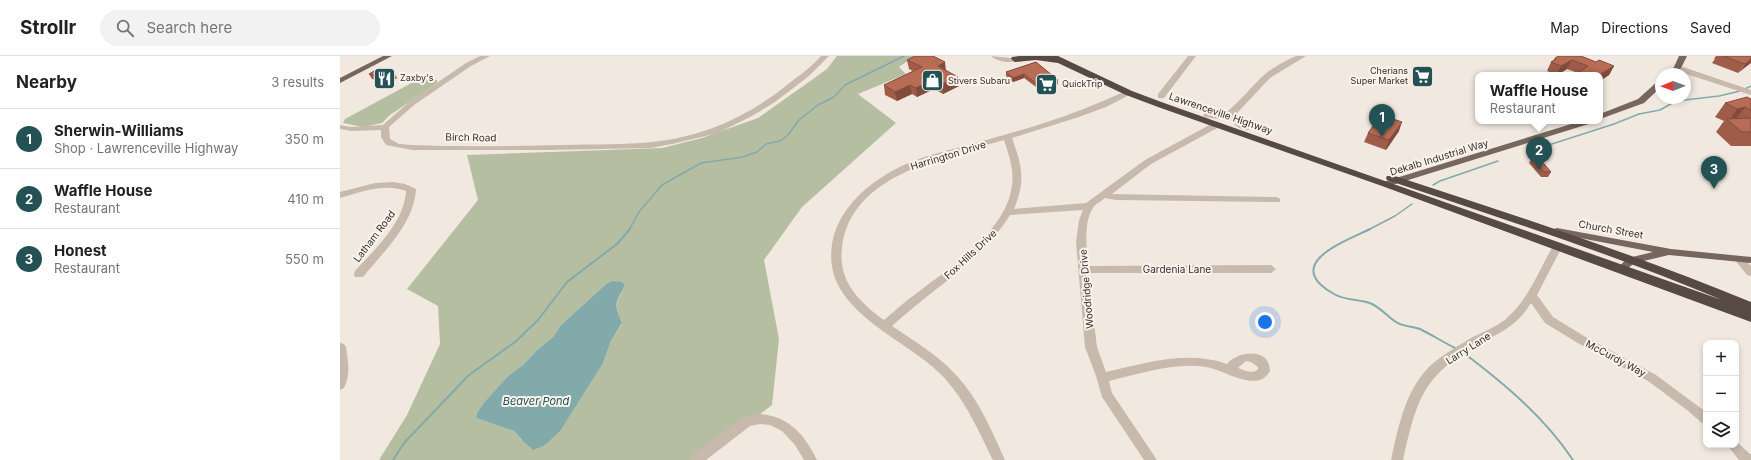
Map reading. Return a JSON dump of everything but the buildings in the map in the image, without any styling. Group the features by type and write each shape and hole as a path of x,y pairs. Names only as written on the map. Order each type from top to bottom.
{"highway":[{"path":"1018,58 1060,57"},
{"name":"Lawrenceville Highway","path":"1060,57 1207,115 1547,229 1691,282 1751,307"},
{"name":"Lawrenceville Highway","path":"1060,57 1130,93 1216,125 1622,268 1751,317"}],"main road":[{"path":"340,81 388,56"},
{"path":"1677,68 1683,56"},
{"path":"1603,116 1641,101 1655,88"},
{"name":"Dekalb Industrial Way","path":"1386,184 1580,124"},
{"name":"Church Street","path":"1547,229 1671,252 1751,260"},
{"name":"Church Street","path":"1622,268 1632,260 1671,252"}],"street":[{"path":"340,127 356,130 385,127 414,103 467,66 486,56"},
{"name":"Birch Road","path":"385,127 385,140 392,144 406,146 476,149 651,145 666,143 726,127 754,112 778,96 814,68 826,56"},
{"path":"995,56 1003,59 1025,56"},
{"path":"1161,96 1192,56"},
{"path":"1207,115 1226,116 1268,76 1302,56"},
{"path":"1691,73 1751,93"},
{"name":"Harrington Drive","path":"1000,460 972,408 953,379 936,362 897,336 856,302 840,280 835,258 839,234 851,210 867,193 889,176 909,166 1101,107 1130,93"},
{"path":"1234,109 1233,118 1246,128"},
{"path":"1008,212 1058,210 1089,206 1148,162 1216,125"},
{"name":"Fox Hills Drive","path":"885,326 958,267 993,235 1008,212 1018,181 1016,158 1007,137"},
{"name":"Latham Road","path":"340,195 380,184 398,185 411,189 412,196 406,212 388,239 359,274"},
{"path":"1102,195 1116,197 1276,200"},
{"name":"Woodridge Drive","path":"1089,206 1084,220 1081,242 1091,347 1106,394 1151,460"},
{"name":"Larry Lane","path":"1397,460 1405,426 1416,394 1430,374 1475,342 1503,327 1515,317 1531,295 1558,245"},
{"path":"1739,259 1751,272"},
{"name":"Gardenia Lane","path":"1083,270 1271,269"},
{"name":"McCurdy Way","path":"1531,295 1549,320 1652,378 1703,416"},
{"path":"340,347 343,370 340,385"},
{"path":"1102,378 1149,368 1189,362 1202,362 1230,369"},
{"path":"696,460 747,421 757,419 777,421 794,432 811,460"},
{"path":"1736,448 1747,460"}],"green space":[{"path":"837,56 915,56 899,67 906,74 858,94 896,123 802,207 764,260 779,339 772,405 700,460 379,460 407,415 440,344 438,306 407,289 478,200 467,155 662,148 702,138 758,118 827,69","holes":["605,285 625,285 617,304 622,324 611,341 603,363 593,376 523,441 514,431 476,418 477,413 508,376 524,364 537,350 553,337 561,325"]},
{"path":"419,79 437,80 437,83 390,115 382,123 363,127 343,123 345,119"}],"water":[{"name":"Beaver Pond","path":"612,281 621,282 625,285 617,303 617,311 622,323 611,341 603,363 560,431 545,445 533,450 514,431 476,418 477,413 484,403 508,376 524,364 537,350 553,337 561,325 605,285"}],"waterway":[{"path":"629,230 639,212 662,185 701,163 743,157 757,152 766,144 780,141 788,135 799,120 818,105 834,97 845,85 904,56"},
{"path":"1745,89 1751,86"},
{"path":"1527,152 1614,124 1639,114 1660,110 1676,101 1719,96 1740,91"},
{"path":"1433,185 1440,181 1498,161"},
{"path":"1369,229 1395,216 1412,204"},
{"path":"393,460 404,443 469,375 515,342 538,320 567,282 617,244 630,229"},
{"path":"1369,229 1333,247 1322,255 1315,264 1314,273 1319,283 1339,296 1372,304 1399,324 1420,329 1455,348"},
{"path":"1465,354 1524,402 1562,444 1573,460"}],"place":[{"name":"Cherians Super Market","path":"1423,76"},
{"name":"Zaxby's","path":"385,78"},
{"name":"Stivers Subaru","path":"932,81"},
{"name":"QuickTrip","path":"1046,84"},
{"name":"Sherwin-Williams","path":"1382,137"},
{"name":"Waffle House","path":"1539,170"},
{"name":"Honest","path":"1714,189"}]}
